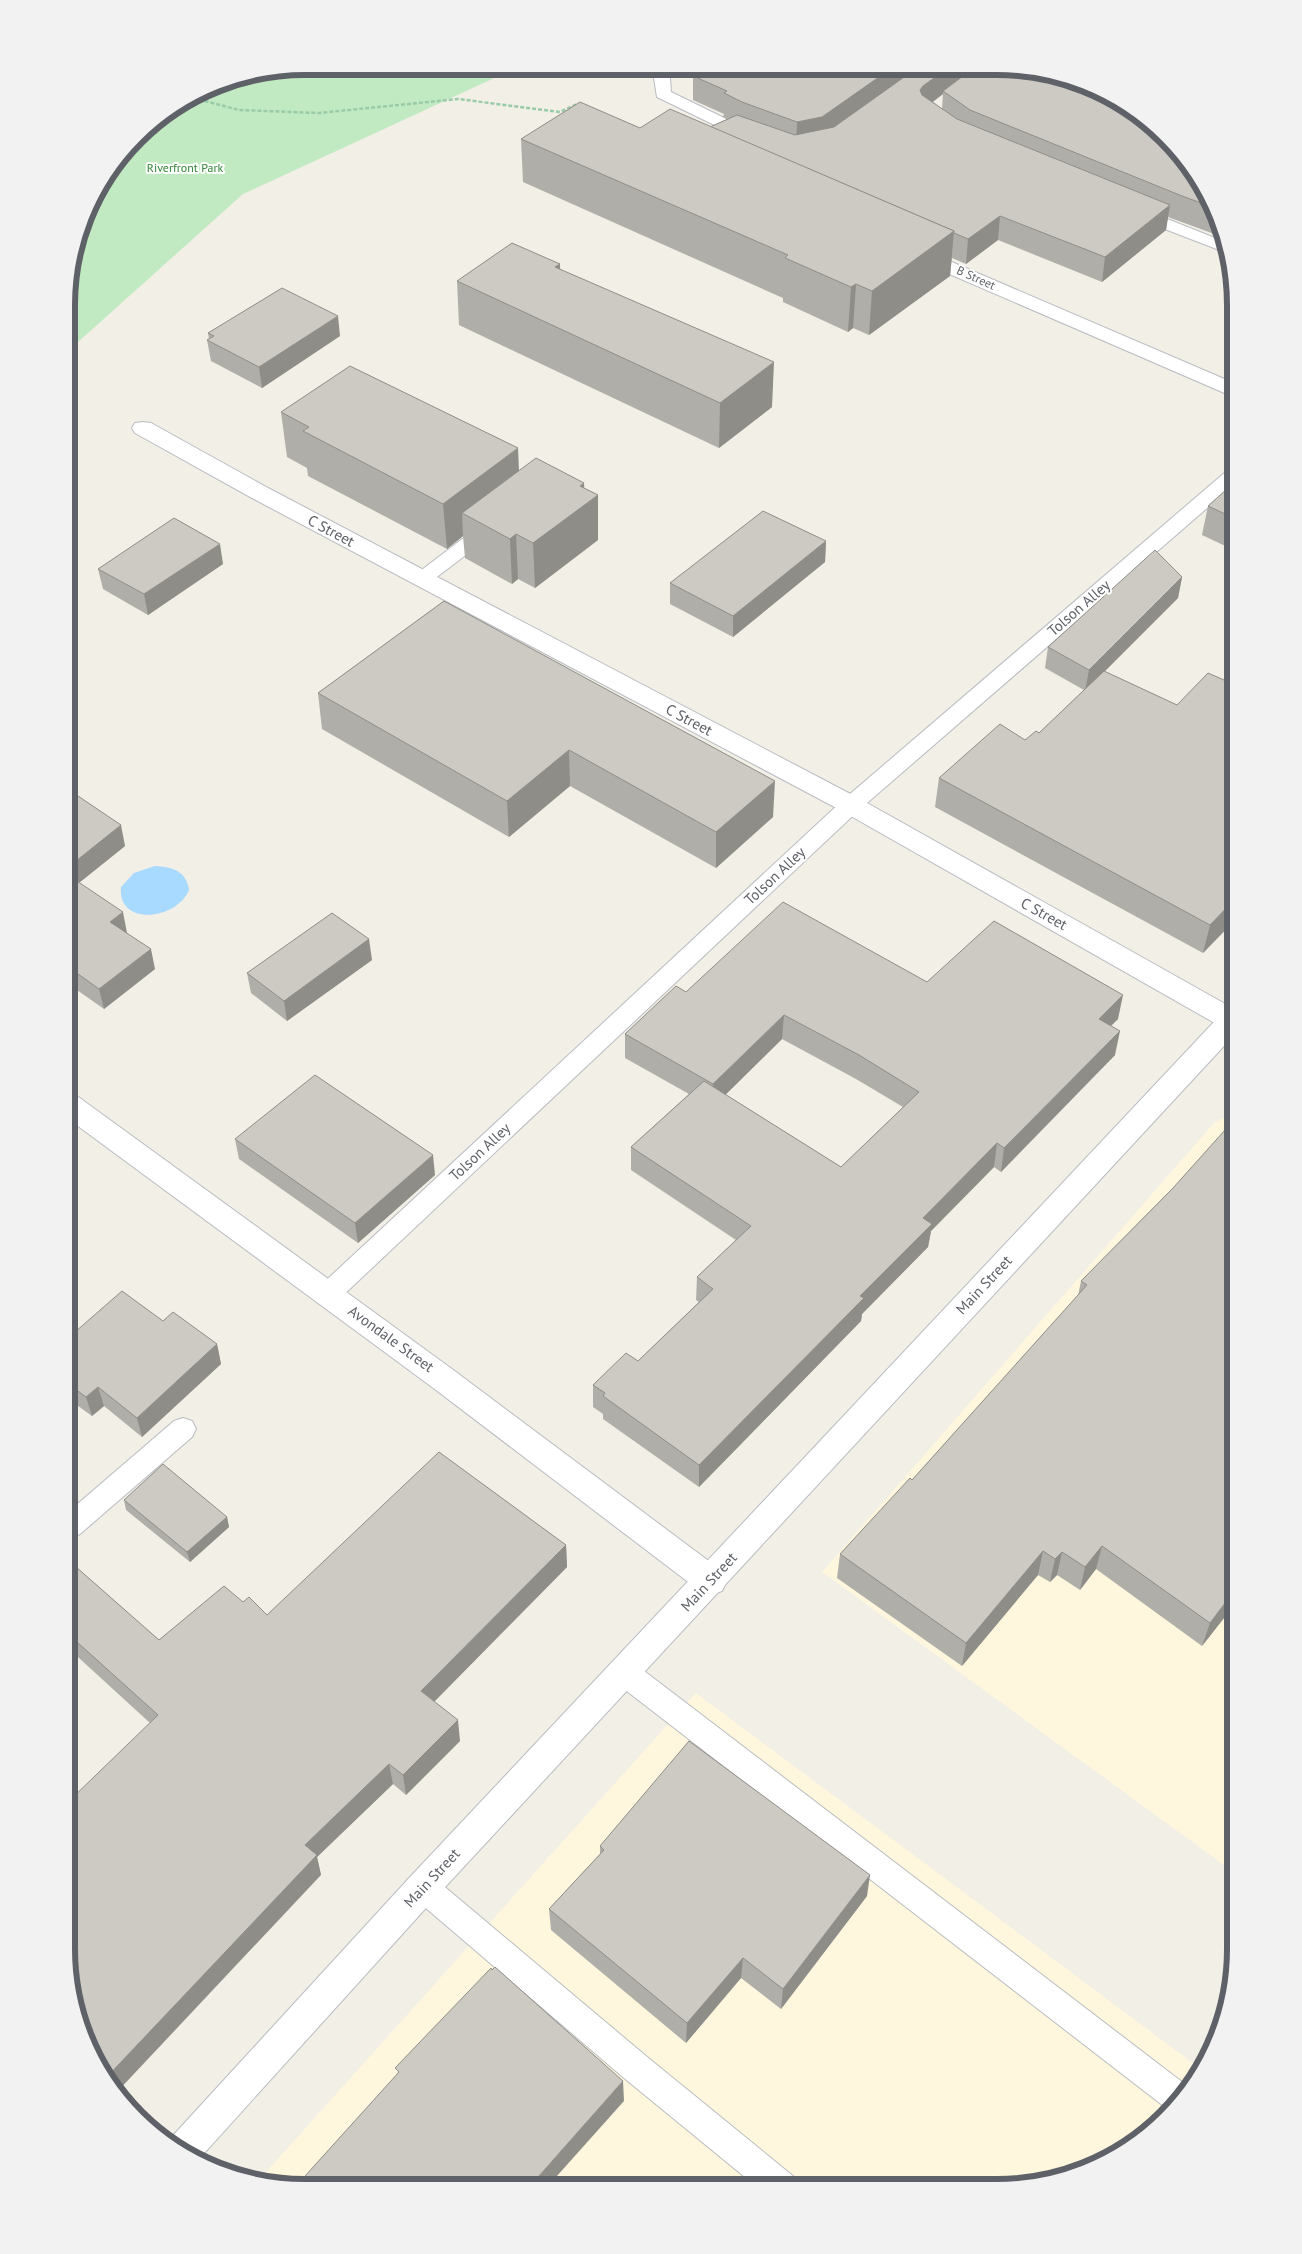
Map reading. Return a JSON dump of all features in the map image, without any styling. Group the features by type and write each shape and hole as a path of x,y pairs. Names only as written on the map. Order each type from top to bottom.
{"street":[{"name":"B Street","path":"898,244 1227,388"},
{"name":"C Street","path":"142,428 851,805 1227,1015"},
{"name":"Main Street","path":"186,2146 423,1888 1227,1027"},
{"name":"Avondale Street","path":"75,1108 329,1294 711,1580"}],"lane":[{"path":"664,75 662,78 663,94 735,131 760,140"},
{"path":"717,140 735,131"},
{"path":"1126,207 1219,245"},
{"name":"Tolson Alley","path":"329,1294 851,805 1227,481"},
{"path":"422,578 504,516"},
{"path":"75,1523 183,1429"},
{"path":"625,1672 1175,2095"},
{"path":"423,1888 635,2067 772,2179"}],"path":[{"path":"201,100 239,110 319,113 458,98 560,112 580,103"}],"shaded area":[{"path":"1227,1116 1227,1867 822,1572 1214,1123"},
{"path":"696,1693 1195,2065 1160,2112 1125,2140 1099,2155 1071,2167 1042,2175 1012,2179 290,2179 263,2175"}],"green space":[{"name":"Riverfront Park","path":"290,75 501,75 243,194 75,345 75,290 79,260 87,231 99,203 114,177 132,153 153,132 177,114 203,99 231,87 260,79"}],"water":[{"path":"155,866 178,871 185,878 189,890 173,908 161,913 149,915 128,909 122,900 121,887 134,873"}],"building":[{"path":"882,75 822,117 797,122 742,102 724,93 727,91 693,76"},
{"path":"907,75 938,75 923,86 920,90 922,95 957,119 1170,205 1105,257 1000,216 968,239 954,233 954,231 710,127 737,115 795,135 834,127"},
{"path":"964,75 1012,75 1042,79 1071,87 1099,99 1125,114 1160,142 1188,177 1203,204 970,110 943,91"},
{"path":"580,102 640,128 670,109 954,231 872,291 856,284 851,287 785,258 788,255 521,139"},
{"path":"512,243 560,264 555,267 774,362 720,403 457,281"},
{"path":"282,288 338,316 259,367 207,340 214,336 208,333"},
{"path":"350,366 518,448 443,504 303,431 309,427 281,412"},
{"path":"536,458 584,483 580,486 598,495 533,543 516,534 510,539 462,513"},
{"path":"1227,489 1227,515 1208,506"},
{"path":"763,511 826,541 733,616 670,583"},
{"path":"174,518 220,544 144,594 98,569"},
{"path":"1155,550 1182,577 1089,670 1048,647"},
{"path":"444,601 775,781 716,832 569,750 507,801 318,693"},
{"path":"1104,671 1177,705 1208,673 1224,680 1227,677 1227,907 1210,925 939,778 1000,724 1025,740 1036,731 1039,733"},
{"path":"78,796 121,825 75,862 75,798"},
{"path":"75,880 123,912 110,922 151,949 99,989 75,972"},
{"path":"783,902 927,982 994,921 1123,995 1099,1019 1120,1031 1004,1148 997,1143 923,1218 932,1224 860,1296 864,1298 699,1465 603,1396 605,1393 593,1385 626,1353 638,1361 713,1289 697,1277 751,1226 631,1147 704,1081 841,1167 919,1092 859,1055 784,1015 713,1084 625,1034 676,986 686,992"},
{"path":"332,913 369,939 284,1001 247,973"},
{"path":"315,1075 433,1155 355,1223 235,1139"},
{"path":"1225,1130 1227,1131 1227,1601 1210,1623 1102,1546 1085,1567 1062,1552 1055,1559 1043,1551 966,1643 840,1554 910,1478 912,1480 1087,1285 1081,1281 1173,1188"},
{"path":"122,1291 163,1321 173,1312 217,1344 137,1418 98,1387 86,1397 75,1389 75,1332"},
{"path":"439,1452 566,1545 421,1691 458,1720 403,1775 389,1764 305,1845 317,1855 111,2072 99,2051 87,2023 79,1994 75,1964 75,1795 158,1715 75,1640 75,1566 159,1640 224,1586 243,1602 249,1597 267,1615"},
{"path":"163,1464 227,1517 187,1552 124,1500"},
{"path":"689,1741 870,1875 783,1989 743,1958 687,2023 549,1909 604,1850 600,1846"},
{"path":"495,1967 623,2081 536,2179 302,2179 399,2072 395,2068 491,1968 492,1970"}]}
